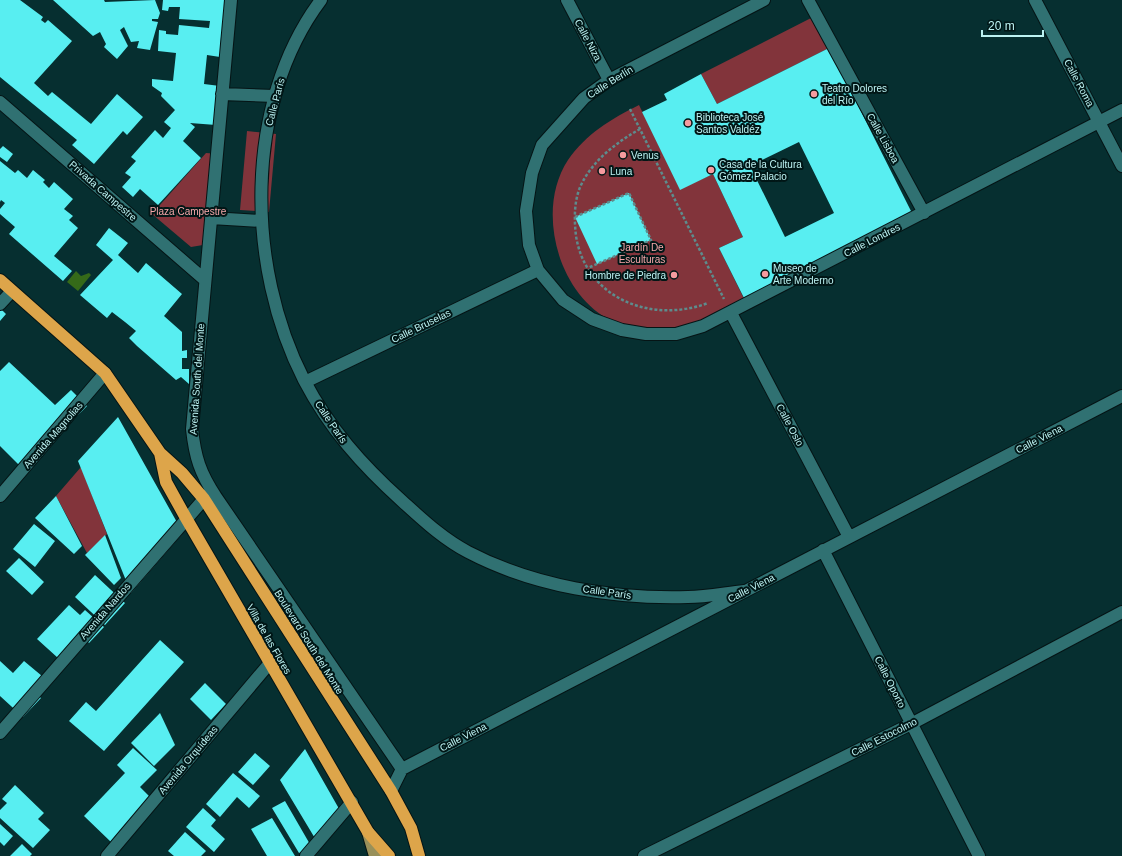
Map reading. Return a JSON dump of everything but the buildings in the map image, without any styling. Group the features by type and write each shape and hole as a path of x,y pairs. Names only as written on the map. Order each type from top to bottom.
{"highway":[{"path":"0,280 105,373 160,453"},
{"name":"Boulevard South del Monte","path":"160,453 208,494 391,791 411,828 418,856"},
{"name":"Villa de las Flores","path":"160,453 166,482 186,518 352,802 368,832 389,856"}],"main road":[{"path":"368,832 375,856"}],"street":[{"name":"Avenida South del Monte","path":"231,0 192,429 199,467 208,494 402,769"},
{"name":"Calle París","path":"321,0 302,30 274,96 265,144 262,221 268,272 286,336 305,382 339,436 376,478 431,528 468,552 503,567 554,583 597,592 638,596 690,597 744,591"},
{"name":"Calle Niza","path":"567,0 609,80"},
{"name":"Calle Berlín","path":"538,270 529,245 526,211 532,173 542,145 584,98 609,80 764,0"},
{"name":"Calle Lisboa","path":"808,0 924,213"},
{"name":"Calle Roma","path":"1035,0 1122,166"},
{"path":"222,94 274,96"},
{"name":"Privada Campestre","path":"0,102 205,280"},
{"name":"Calle Londres","path":"538,270 563,300 592,319 622,330 646,334 676,334 703,326 729,308 924,213 1122,110"},
{"path":"211,218 262,221"},
{"name":"Calle Bruselas","path":"305,382 538,270"},
{"path":"0,304 12,291"},
{"name":"Calle Oslo","path":"729,308 849,537"},
{"name":"Avenida Magnolias","path":"0,496 105,373"},
{"name":"Calle Viena","path":"402,769 1122,396"},
{"name":"Avenida Nardos","path":"0,733 208,494"},
{"name":"Calle Oporto","path":"823,550 979,856"},
{"name":"Calle Estocolmo","path":"644,856 911,724 1122,612"},
{"name":"Avenida Orquídeas","path":"107,856 270,664"},
{"path":"391,791 402,769"},
{"path":"306,856 352,802"}],"path":[{"path":"630,109 729,308"},
{"path":"640,129 627,136 606,152 582,184 577,199 575,218 577,240 588,268 594,277 616,296 631,305 645,309 678,310 712,302"},
{"path":"575,218 629,193 651,240 588,268"},
{"path":"718,299 723,297"}],"green space":[{"path":"813,17 829,48 717,104 701,74"},
{"name":"Jardín De Esculturas","path":"639,105 680,189 713,174 743,237 719,248 749,309 731,316 661,334 651,333 612,321 593,309 578,292 566,272 557,250 553,226 553,203 558,180 568,160 583,142 609,122"},
{"path":"247,131 276,134 269,212 240,210"},
{"name":"Plaza Campestre","path":"206,153 219,154 203,245 191,247 152,214"},
{"path":"81,467 107,534 87,553 56,496"}],"shaded area":[{"path":"76,271 81,276 89,273 91,275 78,291 67,282"}],"place":[{"name":"Teatro Dolores del Río","path":"814,94"},
{"name":"Biblioteca José Santos Valdéz","path":"688,123"},
{"name":"Venus","path":"623,155"},
{"name":"Casa de la Cultura Gómez Palacio","path":"711,170"},
{"name":"Luna","path":"602,171"},
{"name":"Museo de Arte Moderno","path":"765,274"},
{"name":"Hombre de Piedra","path":"674,275"}]}
